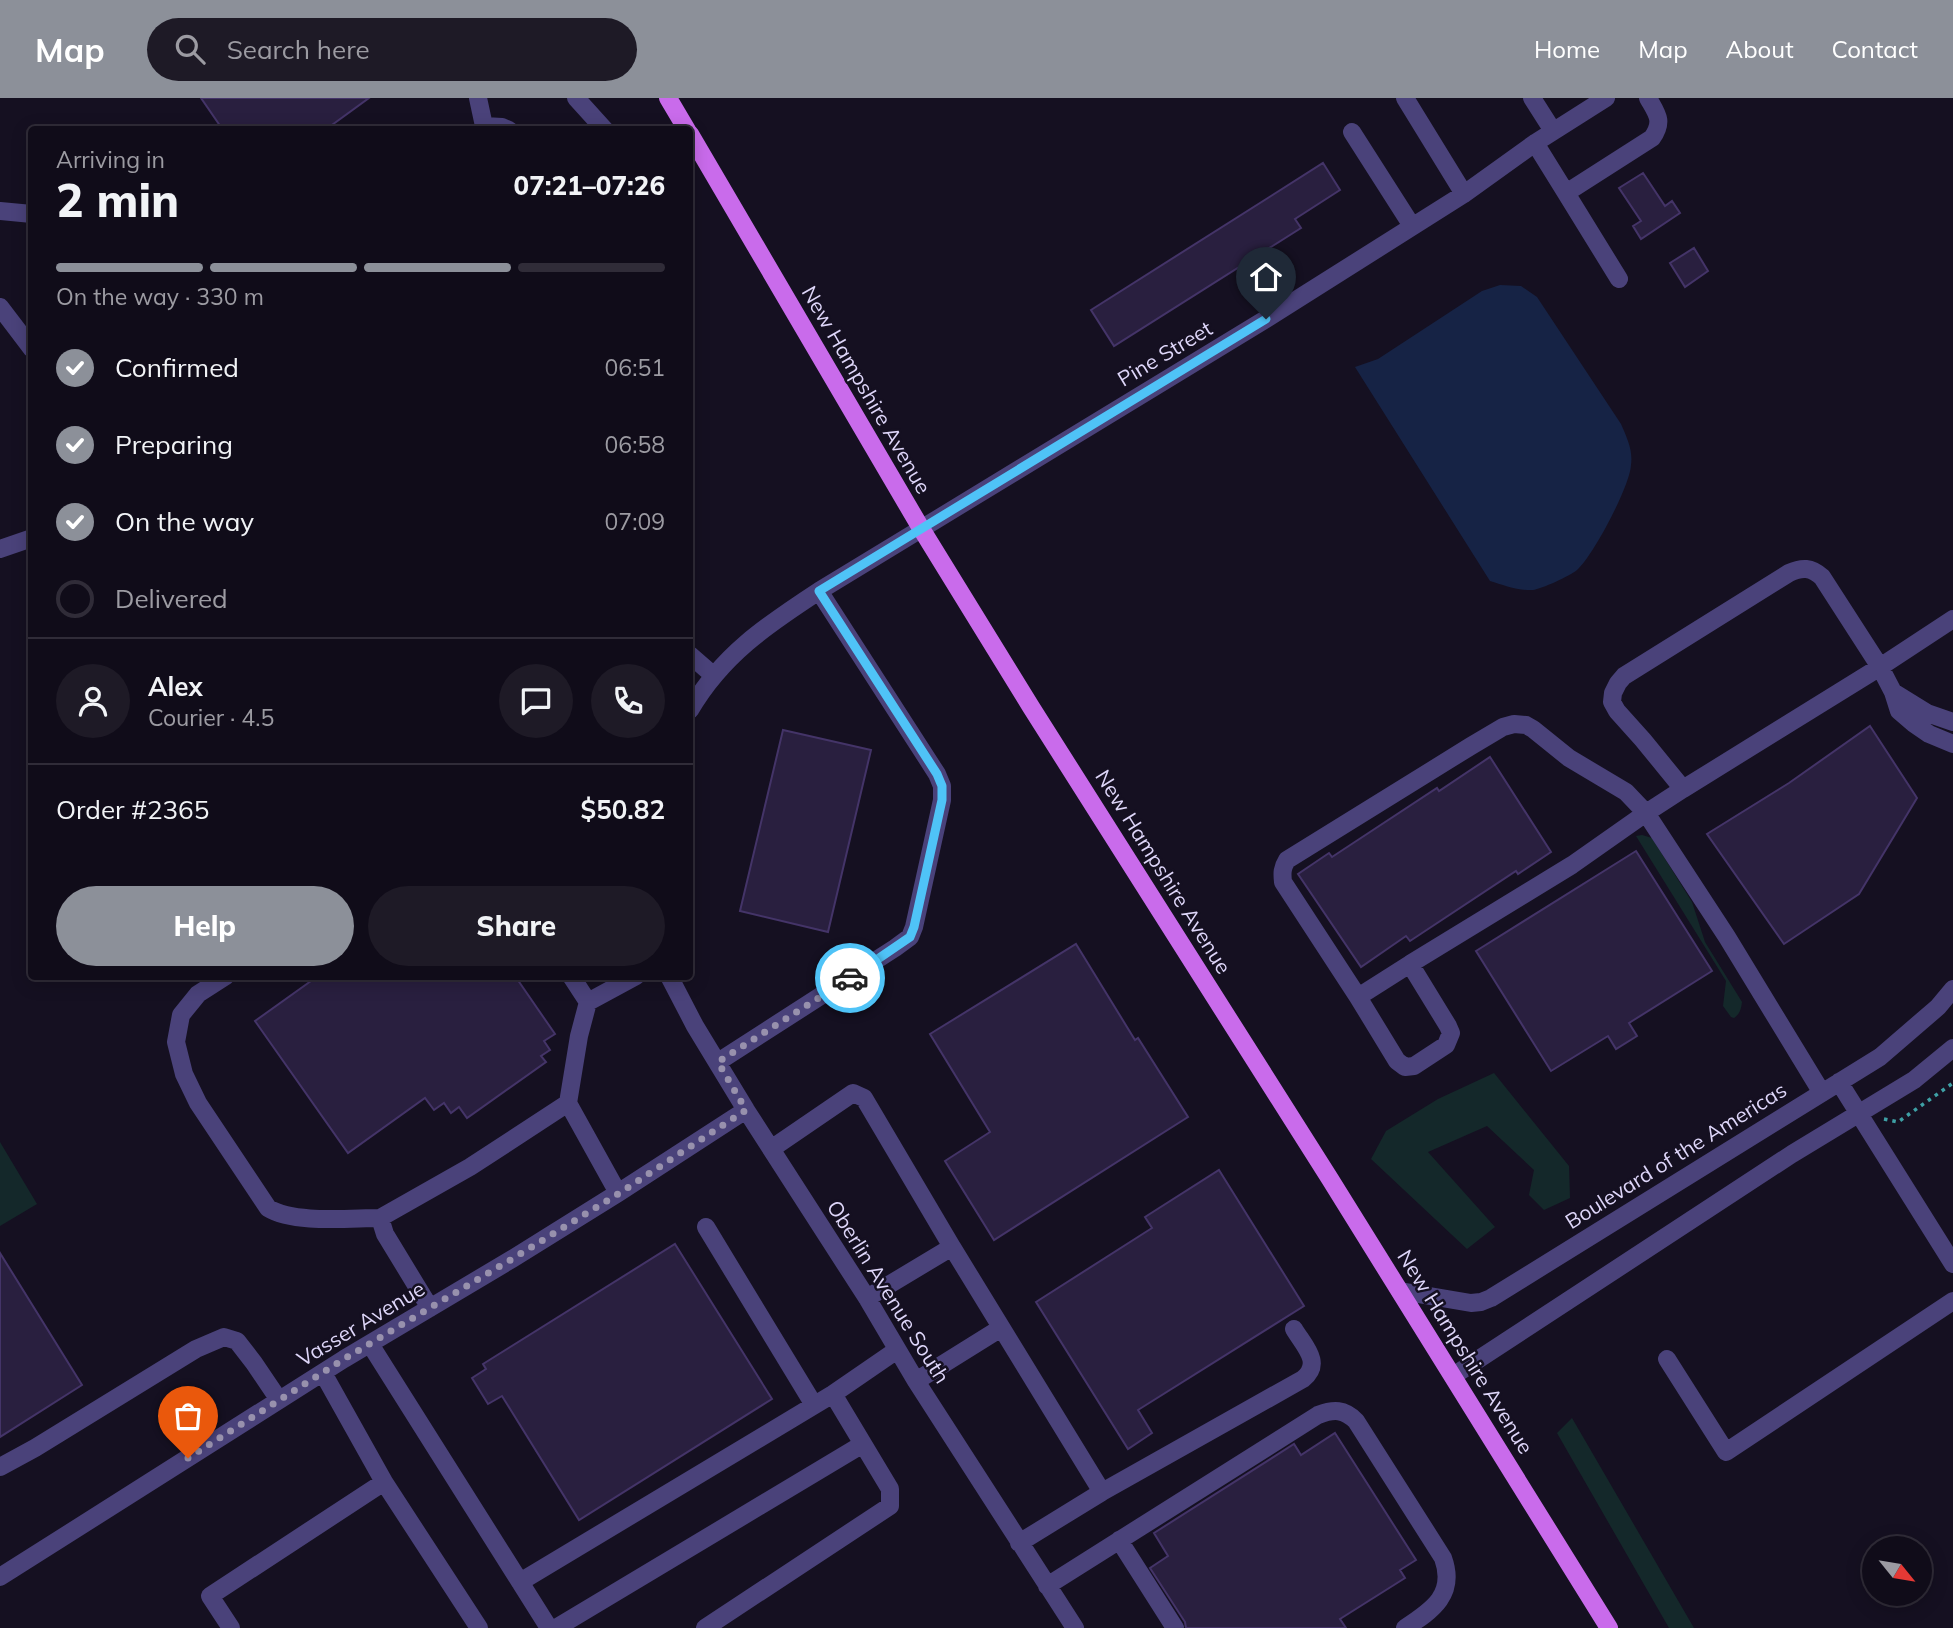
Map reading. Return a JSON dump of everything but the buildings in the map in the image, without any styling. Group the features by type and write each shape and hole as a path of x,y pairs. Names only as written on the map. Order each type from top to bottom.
{"main road":[{"name":"New Hampshire Avenue","path":"668,98 684,126"},
{"name":"New Hampshire Avenue","path":"693,141 922,530 1609,1628"}],"street":[{"path":"478,98 482,126"},
{"path":"576,98 601,126"},
{"path":"1405,98 1464,194"},
{"path":"1532,98 1553,131"},
{"name":"Pine Street","path":"922,530 1464,194 1535,143 1606,98"},
{"path":"1566,193 1652,138 1659,120 1648,98"},
{"path":"1352,132 1412,226"},
{"path":"1535,143 1619,279"},
{"path":"0,211 28,214"},
{"path":"0,307 28,344"},
{"path":"693,705 713,675 751,638 819,591 922,530"},
{"path":"0,549 28,539"},
{"path":"1683,789 1616,711 1612,702 1618,683 1624,676 1789,573 1807,568 1822,578 1880,667 1899,711 1929,734 1953,744"},
{"path":"718,1062 910,937 942,800 942,786 937,774 819,591"},
{"path":"1358,997 1572,865 1683,789 1953,619"},
{"path":"693,658 713,675"},
{"path":"1893,692 1927,713 1953,722"},
{"path":"1410,964 1451,1033 1446,1045 1414,1066 1405,1067 1397,1061 1283,882 1282,873 1287,860 1503,727 1514,724 1526,726 1569,758 1626,792 1646,813 1727,937 1822,1093"},
{"path":"220,980 198,994 181,1014 176,1042 184,1074 198,1103 268,1208 275,1213 291,1218 380,1218 470,1167 568,1103"},
{"path":"574,980 588,1002"},
{"path":"618,1194 568,1103 579,1036 588,1002 629,980"},
{"name":"Oberlin Avenue South","path":"671,980 695,1026 746,1110 867,1298 1071,1627"},
{"name":"Boulevard of the Americas","path":"1400,1291 1471,1303 1491,1298 1880,1057 1938,1007 1953,989"},
{"path":"1453,1376 1780,1162 1914,1080 1953,1048"},
{"path":"1839,1082 1953,1264"},
{"path":"771,1149 853,1093 864,1098 1102,1492"},
{"name":"Vasser Avenue","path":"2,1573 370,1344 618,1194 746,1110"},
{"path":"380,1218 385,1234 430,1308"},
{"path":"706,1227 814,1405"},
{"path":"867,1298 952,1247"},
{"path":"1667,1359 1726,1451 1953,1301"},
{"path":"916,1381 1001,1328"},
{"path":"1019,1543 1102,1492 1268,1400 1311,1373 1312,1359 1294,1329"},
{"path":"0,1467 197,1349 224,1337 237,1341 279,1400"},
{"path":"370,1344 549,1628"},
{"path":"520,1582 833,1394 897,1350"},
{"path":"323,1373 384,1482 479,1628"},
{"path":"705,1628 890,1506 890,1489 833,1394"},
{"path":"1047,1586 1318,1415 1339,1410 1356,1421 1443,1558 1447,1569 1443,1596 1433,1608 1405,1628"},
{"path":"556,1628 863,1444"},
{"path":"232,1628 210,1596 384,1482"},
{"path":"1119,1540 1175,1628"}],"path":[{"path":"1858,1114 1898,1122 1953,1083"}],"green space":[{"path":"1636,836 1652,838 1692,902 1705,942 1742,1002 1738,1015 1734,1018 1723,1006 1726,981"},
{"path":"1494,1073 1569,1166 1570,1198 1544,1210 1529,1195 1534,1170 1487,1126 1428,1152 1495,1227 1467,1249 1371,1159 1386,1131 1438,1099"},
{"path":"0,1142 37,1204 0,1226"},
{"path":"1572,1418 1694,1628 1669,1628 1557,1433"}],"water":[{"path":"1500,285 1521,286 1537,297 1621,424 1631,454 1629,475 1618,504 1584,562 1568,576 1533,590 1517,589 1490,581 1355,367 1378,359 1482,291"}],"way so far":[{"path":"188,1458 344,1359 618,1194 746,1110 718,1062 850,978"}],"route":[{"path":"850,978 910,937 942,800 942,786 937,774 819,591 1266,319"}]}
